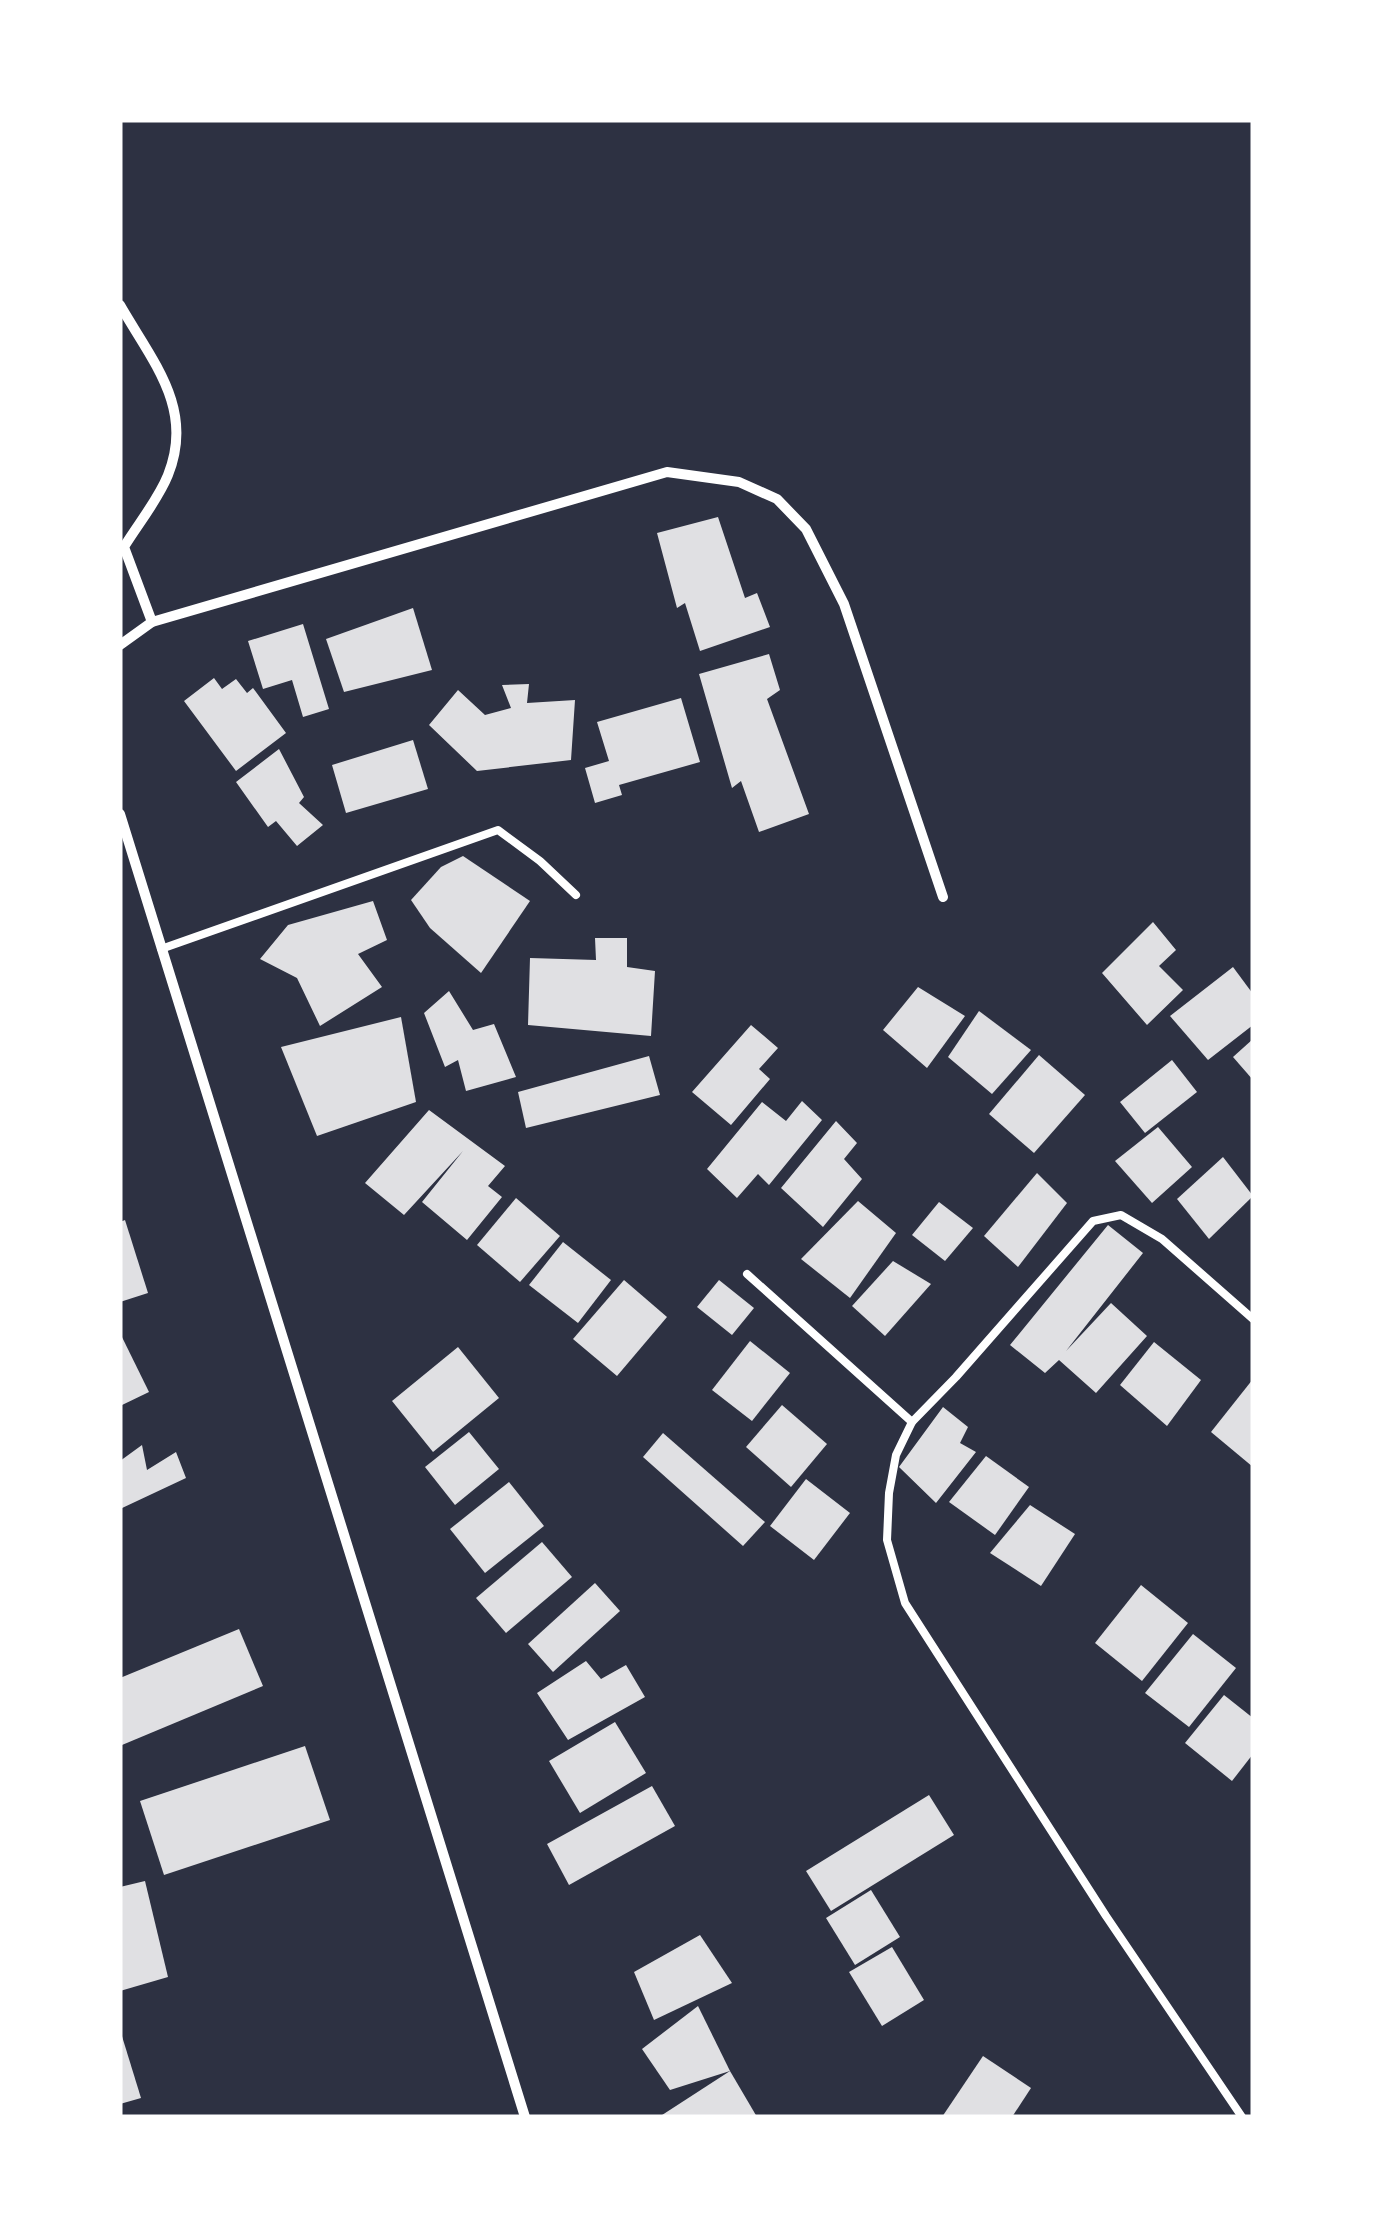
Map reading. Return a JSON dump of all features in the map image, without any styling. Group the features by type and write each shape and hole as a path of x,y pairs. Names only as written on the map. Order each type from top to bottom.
{"street":[{"path":"120,305 172,394 179,440 167,478 124,547 152,622"},
{"path":"120,645 152,622 667,472 739,482 776,499 806,530 844,604 943,898"},
{"path":"120,814 525,2117"}],"lane":[{"path":"162,949 498,830 540,861 576,895"},
{"path":"1242,2117 1106,1916 904,1603 886,1540 896,1455 912,1422 1094,1221 1121,1215 1162,1239 1253,1319"},
{"path":"746,1274 912,1422"}],"building":[{"path":"718,517 745,598 757,593 770,627 700,651 685,603 677,608 657,533"},
{"path":"413,608 432,670 344,692 326,639"},
{"path":"303,624 329,709 303,717 292,680 263,689 248,641"},
{"path":"769,654 780,690 767,699 809,814 759,832 741,781 732,788 699,674"},
{"path":"214,678 222,689 236,679 247,693 253,688 286,733 236,771 184,701"},
{"path":"529,684 527,703 575,700 571,760 477,771 429,725 458,690 485,715 511,708 502,685"},
{"path":"681,698 700,762 619,785 622,795 595,803 585,768 609,761 597,722"},
{"path":"413,740 428,789 346,813 332,765"},
{"path":"279,749 304,797 299,803 323,825 297,846 276,821 268,827 236,782"},
{"path":"463,856 530,901 481,973 430,928 411,900 441,867"},
{"path":"373,901 387,940 358,954 382,987 320,1026 297,978 260,959 288,925"},
{"path":"1153,922 1176,950 1159,966 1183,990 1147,1025 1102,973"},
{"path":"595,938 627,938 627,967 655,971 651,1036 528,1025 530,958 596,960"},
{"path":"1233,967 1253,994 1253,1025 1208,1060 1170,1016"},
{"path":"918,987 965,1016 927,1068 883,1030"},
{"path":"449,991 473,1030 494,1024 516,1077 466,1091 458,1060 445,1067 424,1013"},
{"path":"979,1011 1031,1050 992,1094 948,1057"},
{"path":"401,1017 416,1102 317,1136 281,1047"},
{"path":"751,1025 778,1048 759,1069 770,1079 731,1125 692,1092"},
{"path":"1253,1039 1253,1080 1233,1057"},
{"path":"1039,1055 1085,1095 1034,1153 989,1114"},
{"path":"649,1056 660,1095 526,1128 518,1092"},
{"path":"1172,1060 1197,1092 1145,1133 1120,1102"},
{"path":"802,1101 822,1120 769,1185 758,1174 737,1198 707,1169 762,1102 786,1121"},
{"path":"429,1110 505,1166 488,1186 502,1197 467,1240 422,1202 463,1151 404,1215 365,1183"},
{"path":"836,1121 857,1143 844,1159 862,1179 823,1227 781,1188"},
{"path":"1158,1127 1192,1167 1152,1203 1115,1161"},
{"path":"1223,1157 1253,1196 1209,1239 1177,1199"},
{"path":"1037,1173 1067,1203 1018,1267 984,1236"},
{"path":"516,1198 560,1236 520,1282 477,1245"},
{"path":"858,1201 896,1233 850,1298 801,1259"},
{"path":"939,1202 973,1228 945,1261 912,1235"},
{"path":"125,1220 148,1293 120,1302 120,1222"},
{"path":"1108,1225 1143,1253 1066,1351 1111,1303 1147,1336 1096,1393 1059,1360 1045,1373 1010,1345"},
{"path":"563,1242 611,1280 578,1323 529,1285"},
{"path":"893,1261 931,1284 885,1336 852,1306"},
{"path":"624,1280 667,1317 617,1376 573,1339"},
{"path":"719,1280 754,1308 732,1335 697,1307"},
{"path":"120,1333 149,1392 120,1406"},
{"path":"750,1341 790,1373 752,1421 712,1390"},
{"path":"1154,1342 1201,1380 1167,1426 1120,1385"},
{"path":"458,1347 499,1398 433,1452 392,1401"},
{"path":"1253,1379 1253,1467 1211,1432"},
{"path":"782,1405 827,1444 791,1487 746,1447"},
{"path":"943,1407 968,1427 960,1443 976,1452 936,1503 899,1467"},
{"path":"469,1432 499,1469 455,1505 425,1467"},
{"path":"663,1433 765,1522 743,1546 643,1457"},
{"path":"142,1445 147,1470 176,1452 186,1478 120,1509 120,1461"},
{"path":"986,1456 1029,1487 995,1535 949,1502"},
{"path":"806,1479 850,1513 814,1560 770,1526"},
{"path":"509,1482 544,1526 485,1573 450,1529"},
{"path":"1030,1505 1075,1534 1041,1586 990,1553"},
{"path":"542,1542 572,1577 506,1633 476,1598"},
{"path":"595,1583 620,1611 553,1672 528,1644"},
{"path":"1141,1585 1188,1623 1142,1681 1095,1643"},
{"path":"239,1629 263,1686 122,1745 120,1678"},
{"path":"1193,1634 1236,1668 1189,1727 1145,1693"},
{"path":"586,1661 601,1679 626,1665 645,1697 568,1740 537,1693"},
{"path":"1224,1695 1253,1718 1253,1754 1232,1781 1185,1743"},
{"path":"615,1722 646,1773 580,1813 549,1761"},
{"path":"305,1746 330,1820 164,1875 140,1801"},
{"path":"652,1786 675,1826 569,1885 547,1844"},
{"path":"929,1795 954,1835 831,1911 806,1871"},
{"path":"145,1881 168,1977 120,1991 120,1887"},
{"path":"871,1890 900,1937 855,1965 826,1918"},
{"path":"700,1935 732,1983 654,2020 634,1972"},
{"path":"892,1947 924,2000 882,2026 849,1972"},
{"path":"698,2006 730,2071 670,2090 642,2049"},
{"path":"120,2034 141,2098 120,2104"},
{"path":"983,2056 1031,2088 1012,2117 942,2117"},
{"path":"730,2071 757,2117 659,2117"}]}
